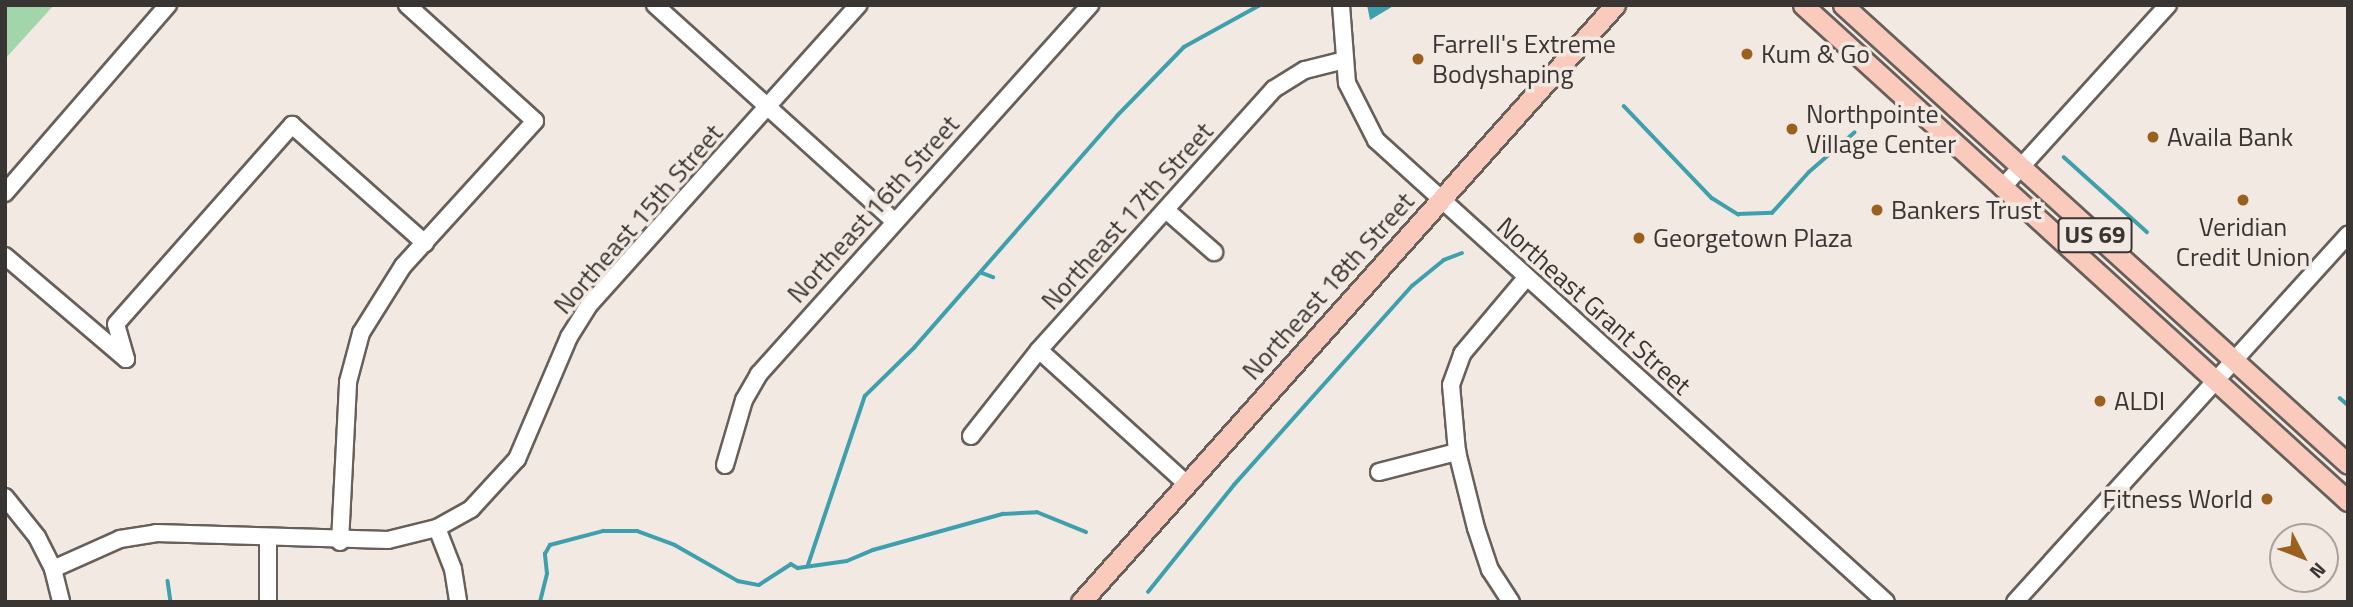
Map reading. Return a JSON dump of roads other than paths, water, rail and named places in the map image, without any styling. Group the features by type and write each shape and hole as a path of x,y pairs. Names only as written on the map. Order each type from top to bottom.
{"main road":[{"name":"Northeast 18th Street","path":"1080,602 1615,5"},
{"name":"US 69","path":"1802,5 2348,501"},
{"name":"US 69","path":"1843,5 2348,464"}],"street":[{"path":"5,193 168,5"},
{"path":"340,542 345,408 353,357 387,286 535,121 407,5"},
{"path":"655,5 894,220"},
{"name":"Northeast 15th Street","path":"53,569 120,539 156,533 340,542 388,540 437,528 471,509 503,478 529,434 581,316 858,5"},
{"name":"Northeast 16th Street","path":"725,465 744,400 759,374 894,220 1090,5"},
{"name":"Northeast Grant Street","path":"1341,5 1342,61 1355,104 1376,140 1886,602"},
{"path":"2002,188 2168,5"},
{"name":"Northeast 17th Street","path":"971,436 1039,350 1274,89 1305,70 1342,61"},
{"path":"95,337 116,324 292,125 425,243"},
{"path":"1166,210 1214,252"},
{"path":"2015,602 2348,235"},
{"path":"5,256 95,337 125,359 116,324"},
{"path":"1511,602 1490,570 1457,452 1451,395 1457,363 1526,278"},
{"path":"1039,350 1187,484"},
{"path":"1379,472 1457,452"},
{"path":"5,497 37,537 53,569 61,602"},
{"path":"437,528 453,569 458,602"},
{"path":"268,538 268,602"}],"water":[{"path":"1367,5 1395,5 1370,20"}],"waterway":[{"path":"808,565 865,396 914,348 1117,116 1184,47 1260,5"},
{"path":"1624,106 1712,198 1738,214 1772,213 1809,172 1854,133"},
{"path":"2064,157 2147,232"},
{"path":"1148,592 1234,485 1412,286 1444,260 1462,253"},
{"path":"982,273 993,277"},
{"path":"2340,398 2348,405"},
{"path":"540,602 547,574 545,554 550,545 603,531 637,531 675,545 738,581 759,585 791,564 798,568 847,561 873,550 1003,514 1037,512 1086,532"},
{"path":"168,581 171,602"}],"place":[{"name":"Kum & Go","path":"1747,54"},
{"name":"Farrell's Extreme Bodyshaping","path":"1418,59"},
{"name":"Northpointe Village Center","path":"1792,129"},
{"name":"Availa Bank","path":"2153,137"},
{"name":"Veridian Credit Union","path":"2243,200"},
{"name":"Bankers Trust","path":"1877,210"},
{"name":"Georgetown Plaza","path":"1639,238"},
{"name":"ALDI","path":"2100,401"},
{"name":"Fitness World","path":"2267,499"}]}
